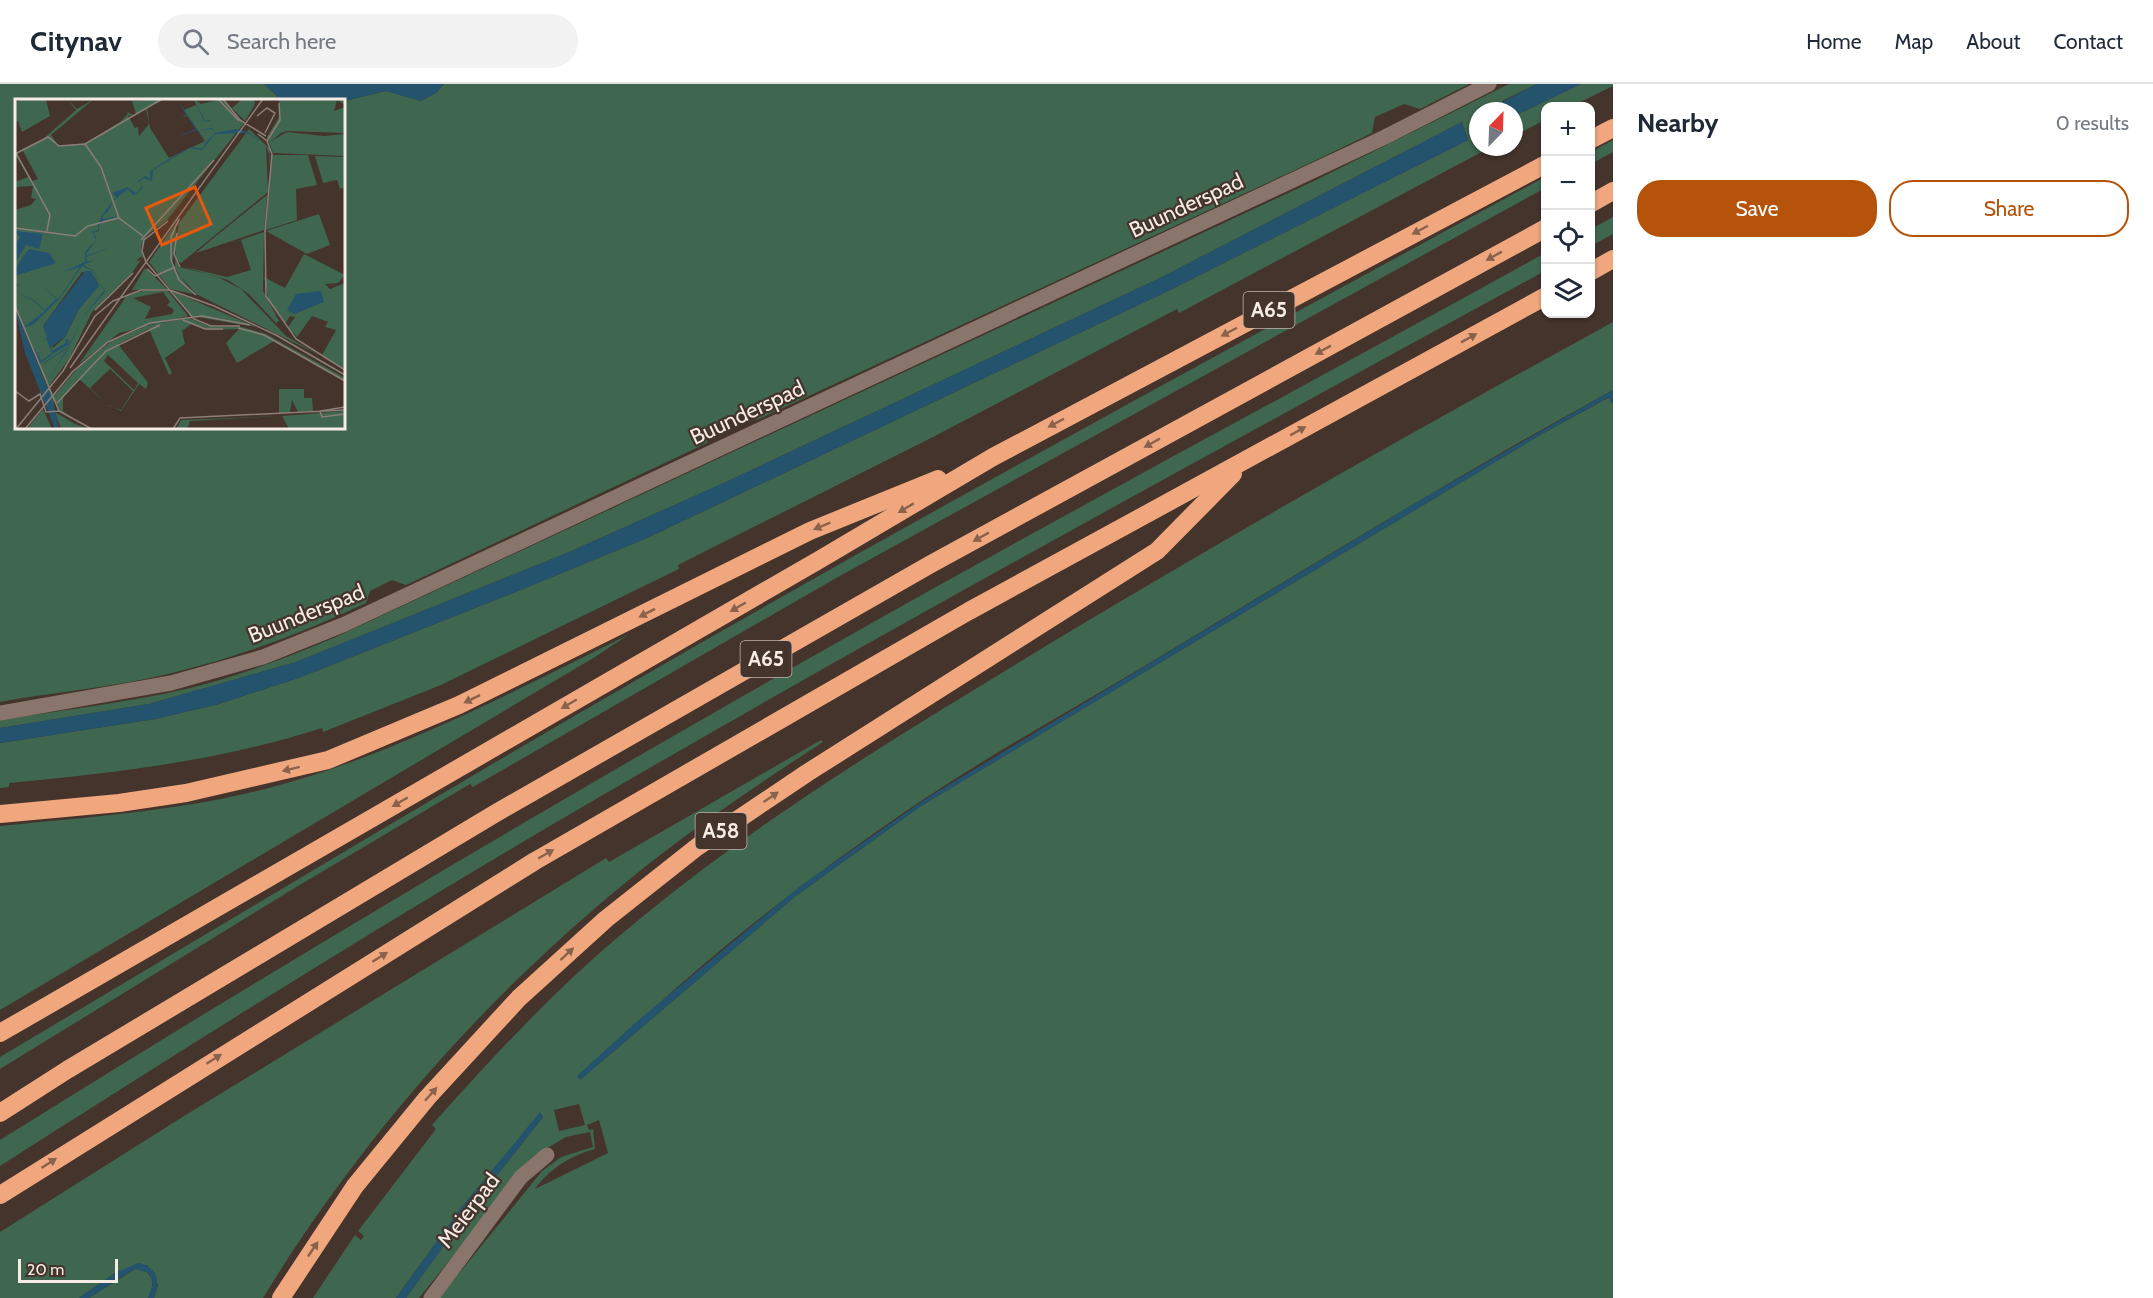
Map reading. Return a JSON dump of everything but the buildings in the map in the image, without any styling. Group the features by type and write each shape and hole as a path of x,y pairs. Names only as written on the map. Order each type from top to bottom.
{"highway":[{"path":"1595,137 1613,128"},
{"name":"A65","path":"0,1033 993,457 1541,166"},
{"path":"1595,201 1613,191"},
{"name":"A65","path":"0,1113 67,1070 496,813 931,564 1541,230"},
{"path":"1595,269 1613,259"},
{"name":"A65","path":"0,1195 111,1123 535,861 969,611 1541,298"},
{"name":"A65","path":"0,814 119,803 186,793 328,760 469,700 810,531 993,457"},
{"name":"A58","path":"281,1298 355,1186 427,1098 519,998 606,919 697,847 807,772 1157,551 1247,460"}],"street":[{"name":"Buunderspad","path":"0,713 171,683 263,657 345,624 1385,137 1489,84"},
{"name":"Meierpad","path":"431,1298 521,1177 547,1155"}],"green space":[{"path":"0,84 264,84 280,99 15,99 15,429 345,429 345,101 386,91 421,101 437,92 444,84 1469,84 1420,109 1404,104 1375,117 1372,133 757,420 743,414 712,427 707,443 406,585 392,580 370,591 366,603 312,627 230,657 174,673 0,702"},
{"path":"1509,84 1537,84 1502,102 1473,102"},
{"path":"1581,84 1613,84 1580,102 1543,102"},
{"path":"1541,103 1541,122 1523,131 1523,112"},
{"path":"1469,104 1469,156 1474,156 1179,313 1177,309 933,437 678,565 679,569 441,685 323,732 322,728 245,749 167,764 9,783 9,787 0,788 0,743 155,719 219,704 301,677 523,589 647,538 1168,291 1468,140 1462,122 1160,278 726,482 567,553 296,662 149,704 0,728 0,720 163,694 206,684 320,644 1316,180"},
{"path":"1613,140 1613,152 1595,162 1595,150"},
{"path":"1541,179 1541,190 838,577 473,787 470,784 293,889 0,1069 0,1057 582,711 873,545"},
{"path":"1613,217 1613,234 1595,244 1595,227"},
{"path":"1541,255 1541,273 950,598 596,799 296,979 0,1166 0,1140 225,1001 680,732 1068,514"},
{"path":"1613,322 1613,390 1390,518 924,799 833,863 744,930 660,1003 580,1080 797,895 921,806 1547,431 1610,397 1611,403 1613,402 1613,1298 439,1298 542,1171 561,1157 593,1147 590,1132 566,1137 534,1156 419,1298 406,1298 467,1213 543,1117 540,1113 461,1208 396,1298 313,1298 355,1235 361,1240 364,1236 358,1231 436,1129 432,1125 456,1098 530,1019 581,969 687,881 794,804 905,732 1018,663 1275,511","holes":["579,1104 585,1125 559,1131 554,1110","599,1120 608,1153 535,1189 547,1175 562,1164 595,1149 593,1129 589,1130 587,1125"]},
{"path":"628,635 595,657 0,1010 0,826 199,803 265,789 313,775 405,741 495,701"},
{"path":"821,740 823,742 725,808 630,879 577,924 476,1021 384,1126 341,1182 263,1298 154,1298 158,1285 147,1265 115,1273 79,1298 0,1298 0,1232 184,1116 606,858 609,862"},
{"path":"135,1269 143,1269 150,1275 152,1286 148,1298 89,1298"}],"water":[{"path":"264,84 444,84 437,92 421,101 386,91 345,101 280,99"},
{"path":"1537,84 1581,84 1523,112 1523,102 1502,102"},
{"path":"1462,122 1468,140 1168,291 647,538 301,677 219,704 155,719 0,743 0,728 149,704 296,662 567,553 726,482 1160,278"},
{"path":"1613,390 1613,402 1611,403 1609,397 1547,431 921,806 797,895 580,1080 577,1076 634,1024 799,887 927,798 1422,499"},
{"path":"540,1112 543,1117 467,1213 406,1298 396,1298 461,1208"},
{"path":"138,1263 150,1267 156,1275 157,1286 154,1298 148,1298 153,1284 149,1273 135,1269 89,1298 79,1298 115,1273"}]}
